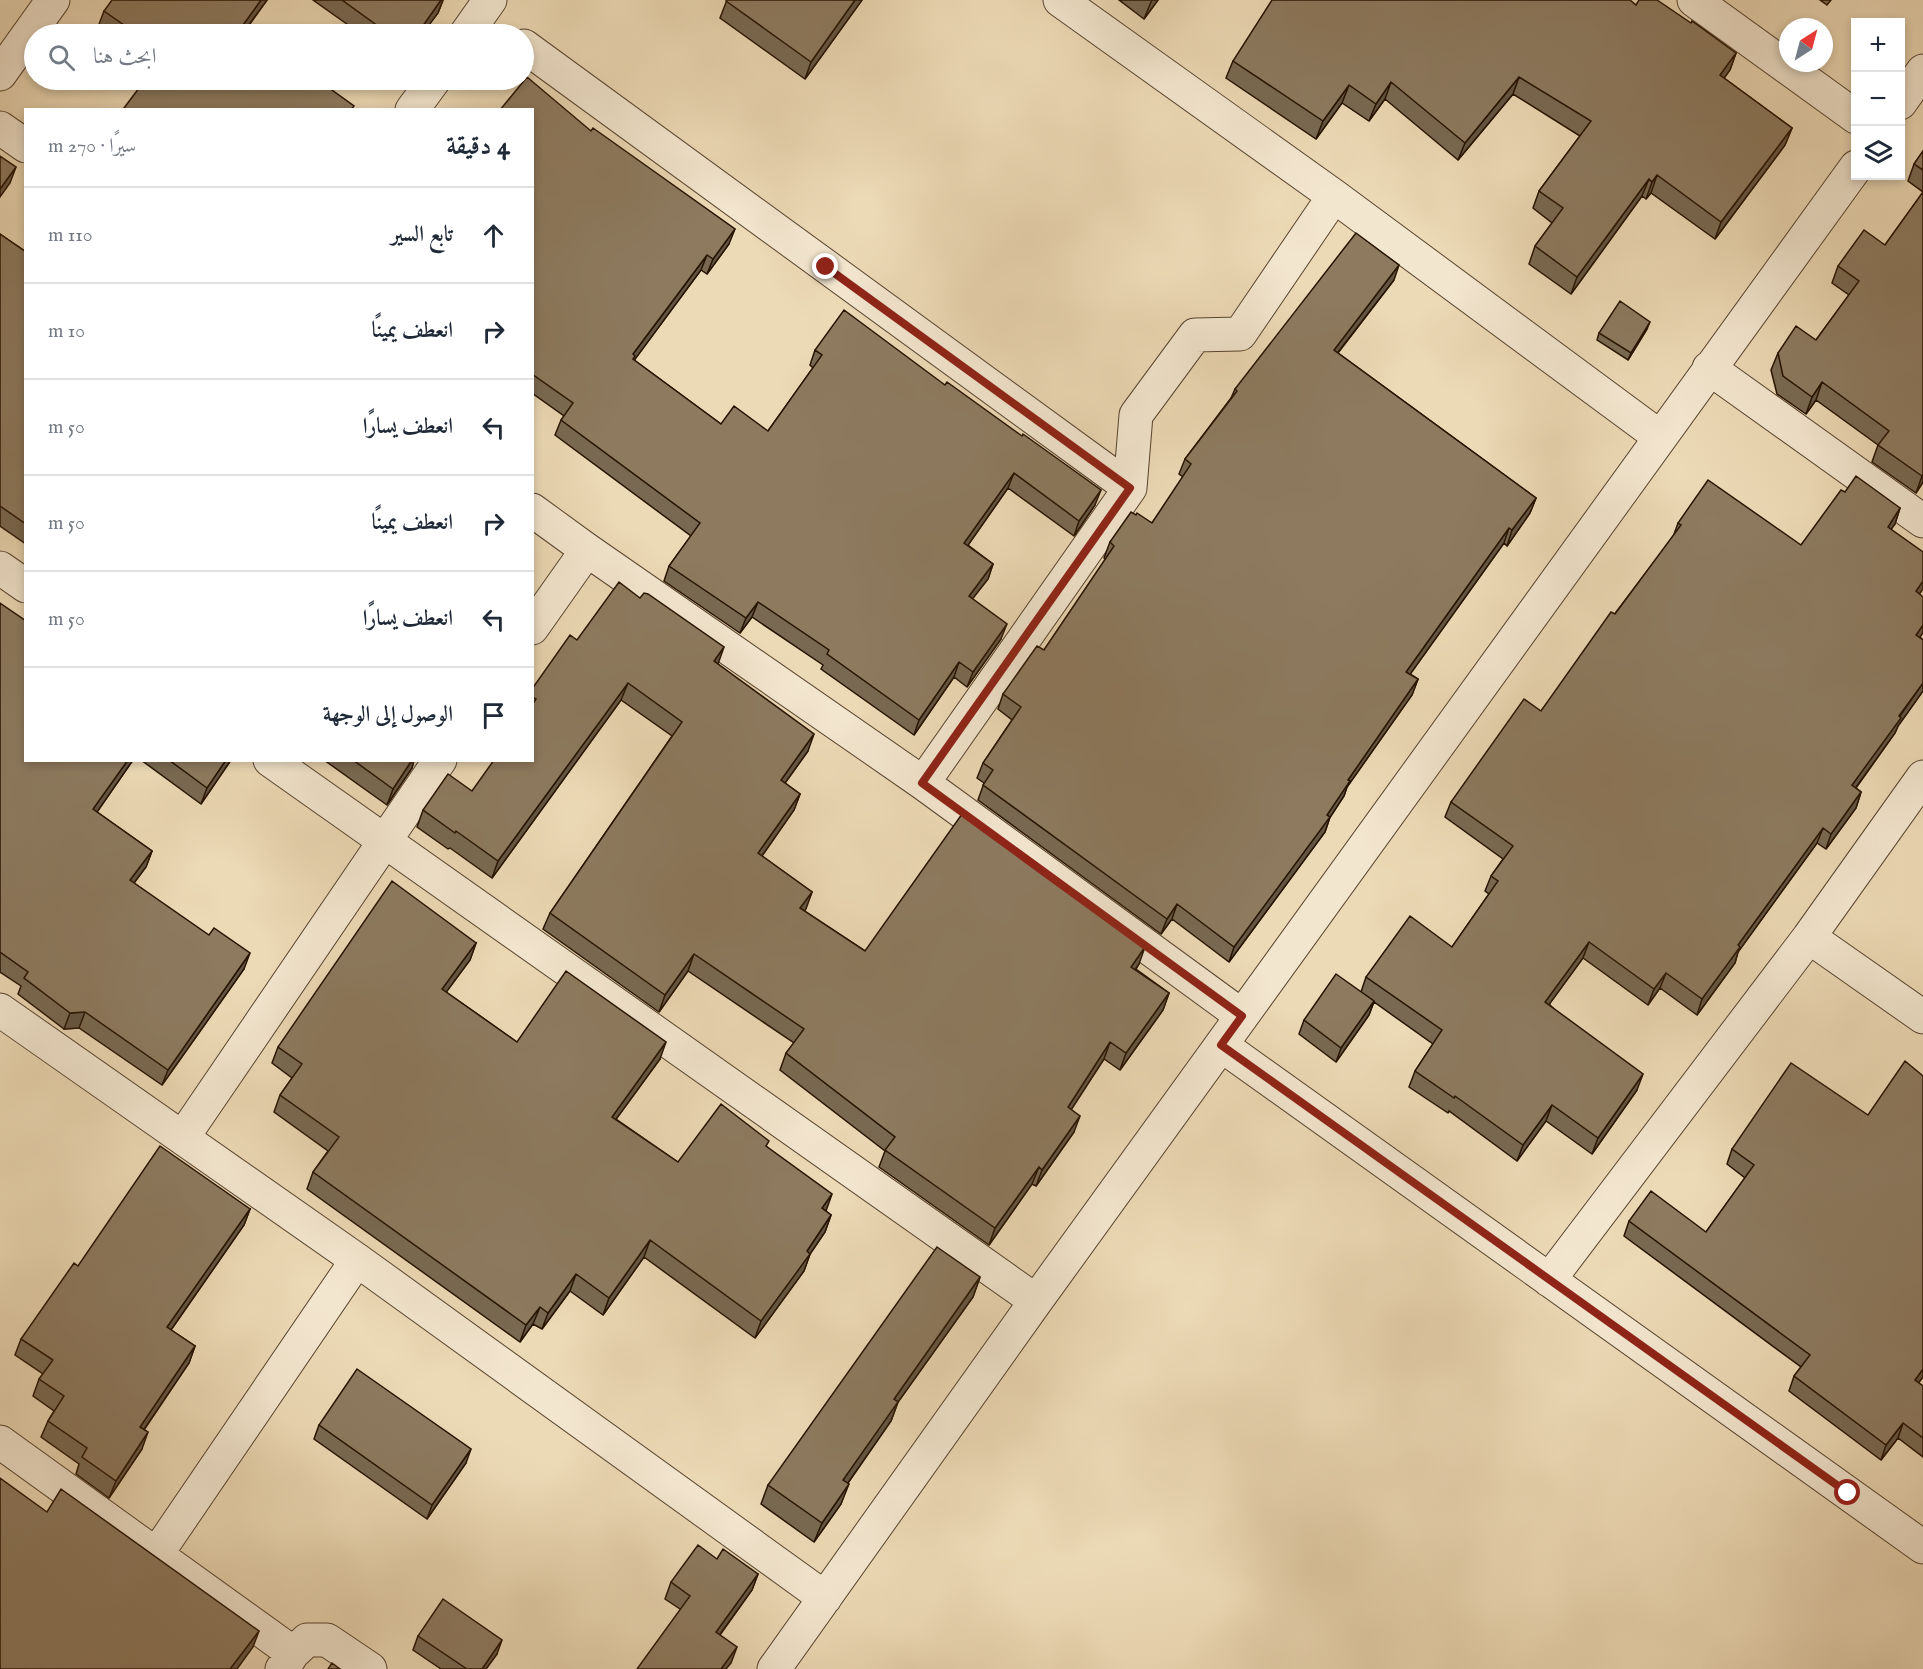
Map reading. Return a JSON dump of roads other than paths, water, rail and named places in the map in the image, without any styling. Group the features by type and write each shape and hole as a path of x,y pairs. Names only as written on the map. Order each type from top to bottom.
{"street":[{"path":"36,24 53,0"},
{"path":"1059,0 1334,196 1660,437"},
{"path":"1694,0 1851,113"},
{"path":"0,74 24,40"},
{"path":"534,53 1130,488"},
{"path":"413,108 427,90"},
{"path":"0,128 24,145"},
{"path":"774,1669 1036,1301 1851,173"},
{"path":"922,783 1130,488 1136,416 1195,335 1240,334 1334,196"},
{"path":"1709,368 1923,521"},
{"path":"534,511 922,783 1242,1016"},
{"path":"534,625 587,550"},
{"path":"0,568 24,585"},
{"path":"273,762 1036,1301"},
{"path":"183,1137 439,762"},
{"path":"1549,1280 1809,937 1923,777"},
{"path":"1809,937 1923,1017"},
{"path":"0,1010 357,1260 825,1598"},
{"path":"1221,1045 1923,1547"},
{"path":"156,1555 357,1260"},
{"path":"0,1442 156,1555 288,1661 307,1640 327,1640 370,1669"}]}
